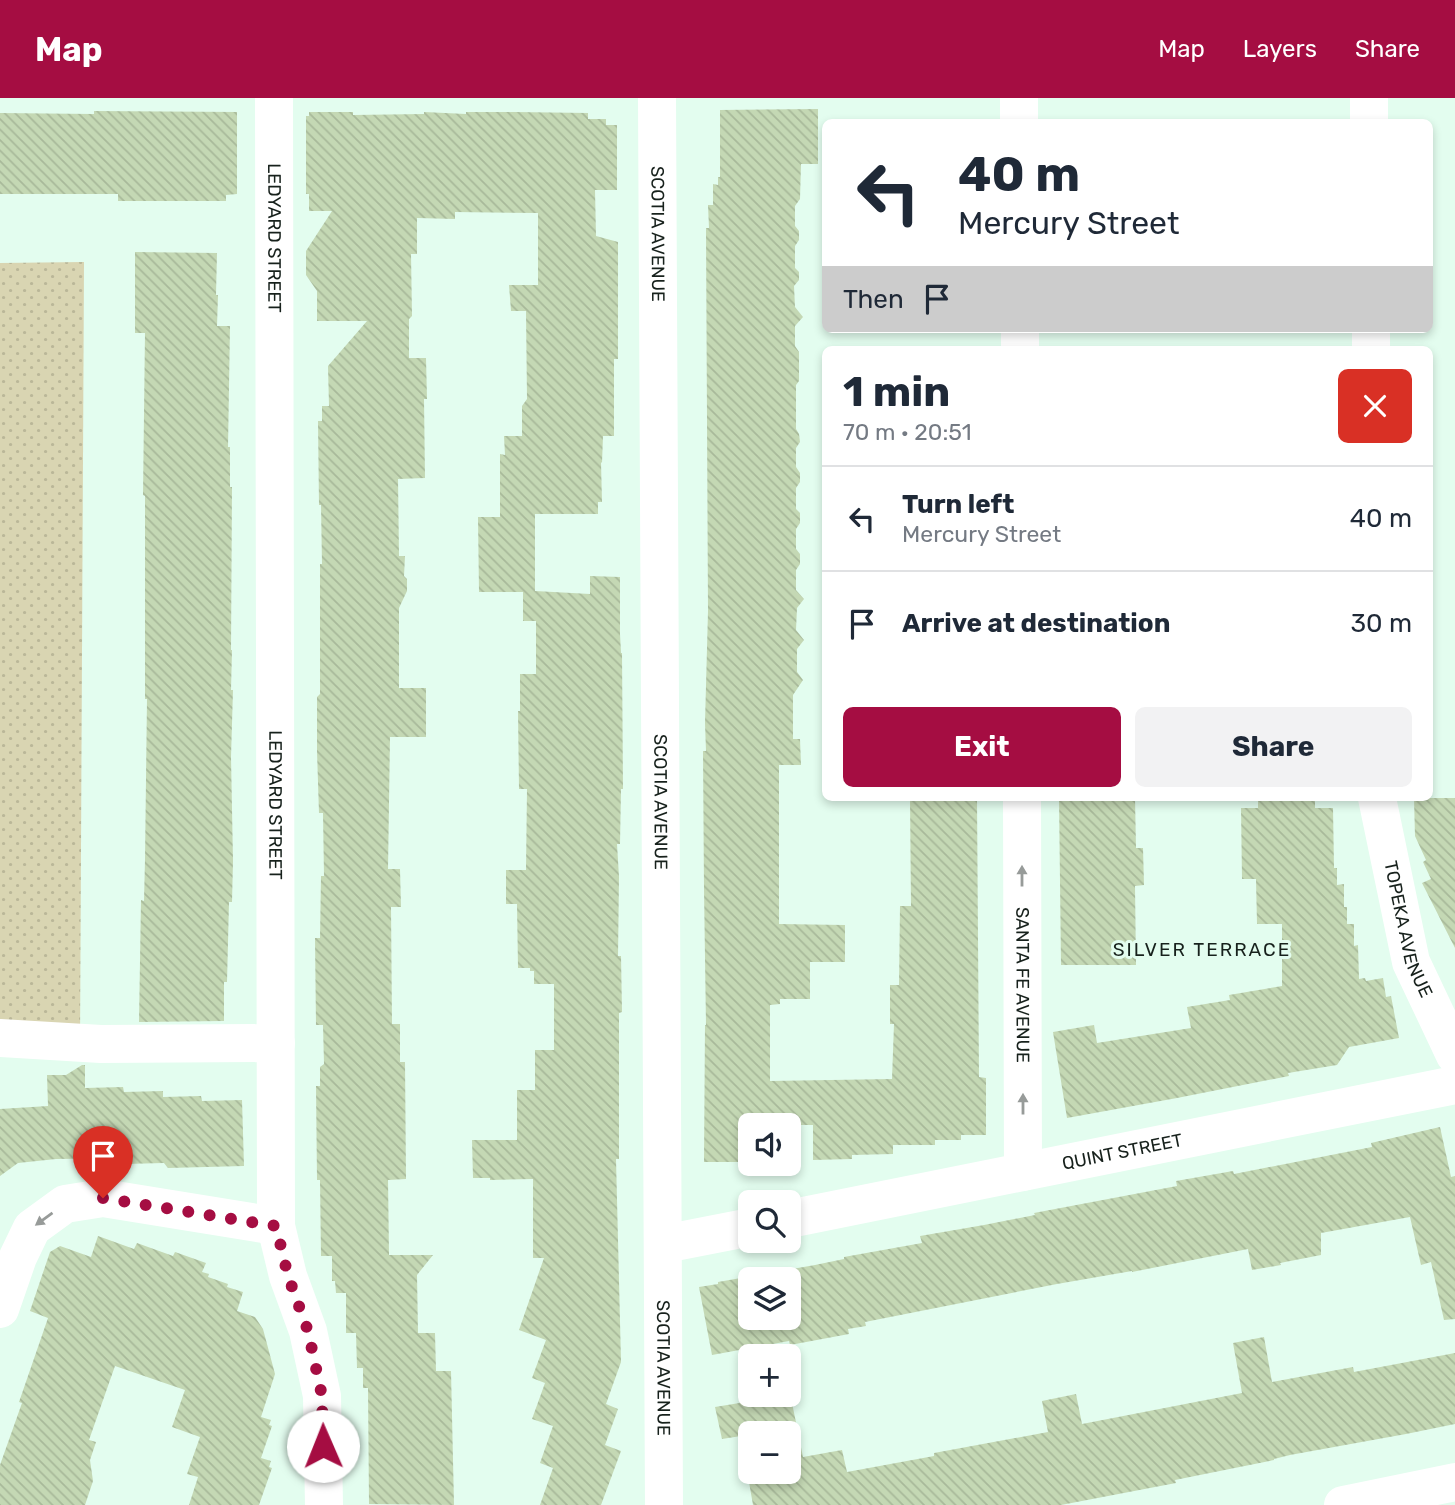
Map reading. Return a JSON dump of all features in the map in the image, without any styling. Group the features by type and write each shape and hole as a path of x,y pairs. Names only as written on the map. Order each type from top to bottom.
{"street":[{"name":"LEDYARD STREET","path":"274,98 276,1226 288,1276 308,1331 322,1396 324,1505"},
{"name":"SCOTIA AVENUE","path":"657,98 664,1505"},
{"path":"1019,98 1019,119"},
{"path":"1369,98 1369,119"},
{"name":"SANTA FE AVENUE","path":"1022,801 1023,1172"},
{"name":"TOPEKA AVENUE","path":"1378,801 1411,962 1455,1055"},
{"path":"0,1038 101,1044 276,1043"},
{"name":"QUINT STREET","path":"801,1217 1455,1085"},
{"path":"0,1309 18,1257 32,1228 65,1204 103,1198 276,1226"},
{"path":"664,1244 738,1230"},
{"path":"1343,1505 1455,1482"}],"shaded area":[{"path":"84,262 80,1046 0,1042 0,263"}],"building":[{"path":"818,109 818,164 801,164 800,199 795,206 795,226 799,231 799,240 795,246 795,268 799,272 799,280 794,286 795,307 803,317 795,326 795,346 799,352 796,429 800,442 796,448 796,467 800,473 800,482 796,488 796,509 800,513 800,523 796,529 796,549 800,554 800,564 796,570 796,590 804,599 797,608 796,630 804,640 797,649 797,672 803,680 793,695 793,739 800,739 801,765 779,765 779,924 845,925 845,962 810,962 810,999 780,999 780,1004 770,1005 770,1081 892,1079 894,1024 890,1024 890,985 899,985 900,906 911,906 910,801 977,801 979,1077 986,1078 986,1135 961,1135 961,1140 935,1140 935,1145 893,1145 893,1154 813,1160 813,1125 801,1125 801,1113 738,1113 738,1162 704,1162 706,1025 703,751 706,751 708,611 706,228 709,228 708,205 713,205 713,184 718,185 720,110"},
{"path":"94,111 237,112 237,194 226,195 226,201 118,201 118,194 0,194 0,113 94,114"},
{"path":"309,112 353,112 353,115 424,112 588,113 588,119 606,119 606,125 617,125 617,190 595,190 596,236 618,242 618,359 614,359 614,436 603,436 602,502 598,502 598,514 535,514 535,591 590,594 590,576 620,577 623,789 620,844 617,844 618,956 621,956 622,1012 619,1013 619,1159 616,1159 621,1362 606,1404 618,1409 605,1445 621,1451 601,1505 540,1505 553,1468 540,1463 553,1426 532,1419 545,1383 532,1378 546,1340 519,1330 544,1258 533,1258 533,1179 473,1178 472,1140 517,1140 517,1090 535,1090 535,1050 554,1050 554,984 534,984 534,971 530,971 530,968 518,968 517,904 506,904 506,870 526,870 527,789 519,789 518,711 520,674 536,674 536,621 523,621 523,592 479,592 478,517 500,517 500,454 505,455 504,436 522,436 522,406 527,399 526,311 511,311 509,285 538,285 538,213 455,212 455,219 417,218 417,254 411,254 412,316 409,319 409,358 426,358 425,478 398,479 399,556 405,556 404,576 407,579 407,591 399,608 399,688 426,688 426,737 390,737 388,869 400,869 401,907 391,907 392,1024 400,1024 400,1062 405,1062 406,1179 388,1180 389,1255 433,1255 417,1275 418,1333 435,1333 436,1371 451,1371 454,1505 369,1504 368,1388 363,1388 363,1368 357,1368 356,1333 346,1333 346,1293 336,1293 335,1281 332,1281 332,1256 321,1256 316,1086 320,1086 320,1067 324,1064 323,1025 316,1025 315,938 320,938 321,876 324,876 323,813 319,813 317,751 322,564 318,421 322,421 322,406 329,406 328,366 367,321 317,321 317,291 306,275 306,251 332,211 309,211 309,194 306,194 306,116 309,116"},
{"path":"135,252 217,253 217,326 230,326 228,447 232,487 233,861 227,982 224,982 224,1021 139,1022 147,699 143,495 145,333 135,333"},
{"path":"1455,798 1455,948 1422,883 1431,879 1415,836 1414,801"},
{"path":"1059,801 1135,801 1136,848 1143,848 1144,885 1135,886 1136,965 1061,965"},
{"path":"1258,801 1315,801 1315,808 1333,808 1334,868 1337,868 1337,885 1344,884 1347,924 1354,924 1359,979 1365,978 1366,981 1383,978 1386,997 1391,996 1399,1038 1349,1047 1337,1065 1067,1118 1053,1032 1094,1025 1097,1043 1191,1028 1187,1007 1230,1000 1229,995 1282,986 1282,924 1257,924 1256,879 1242,879 1241,808 1258,808"},
{"path":"85,1065 85,1088 123,1087 124,1092 163,1091 163,1097 201,1096 202,1101 242,1100 244,1166 168,1168 164,1163 125,1164 125,1158 56,1159 18,1163 0,1176 0,1109 48,1106 47,1075 66,1075"},
{"path":"1440,1127 1451,1177 1455,1176 1455,1319 1444,1320 1431,1262 1421,1265 1410,1217 1321,1233 1321,1255 1280,1263 1281,1265 1252,1270 1248,1249 865,1322 866,1326 848,1329 849,1334 795,1344 790,1344 789,1341 738,1344 738,1350 712,1355 699,1287 738,1278 738,1330 801,1330 801,1267 922,1243 920,1236 1177,1186 1176,1181 1233,1171 1234,1174 1372,1147 1371,1143"},
{"path":"98,1236 134,1249 137,1243 173,1256 175,1252 206,1263 202,1272 209,1274 208,1277 243,1292 237,1311 255,1317 263,1329 275,1374 261,1417 271,1420 269,1425 272,1426 261,1458 271,1461 269,1467 272,1468 259,1505 189,1505 198,1477 187,1474 200,1437 172,1427 185,1390 115,1366 89,1440 96,1442 90,1460 93,1481 85,1505 0,1505 0,1465 48,1318 30,1311 50,1252 60,1246 91,1257"},
{"path":"1264,1337 1272,1382 1353,1367 1354,1372 1455,1353 1455,1424 1290,1455 1175,1480 1176,1483 1061,1505 753,1505 749,1484 801,1484 801,1447 803,1457 842,1450 847,1472 1048,1432 1042,1401 1076,1394 1082,1424 1242,1393 1233,1343"},
{"path":"738,1403 738,1407 793,1407 796,1421 738,1421 738,1436 722,1439 715,1407"}],"district":[{"name":"SILVER TERRACE","path":"1202,949"}],"route":[{"path":"103,1198 276,1226 288,1276 308,1331 322,1396 323,1446"}]}
